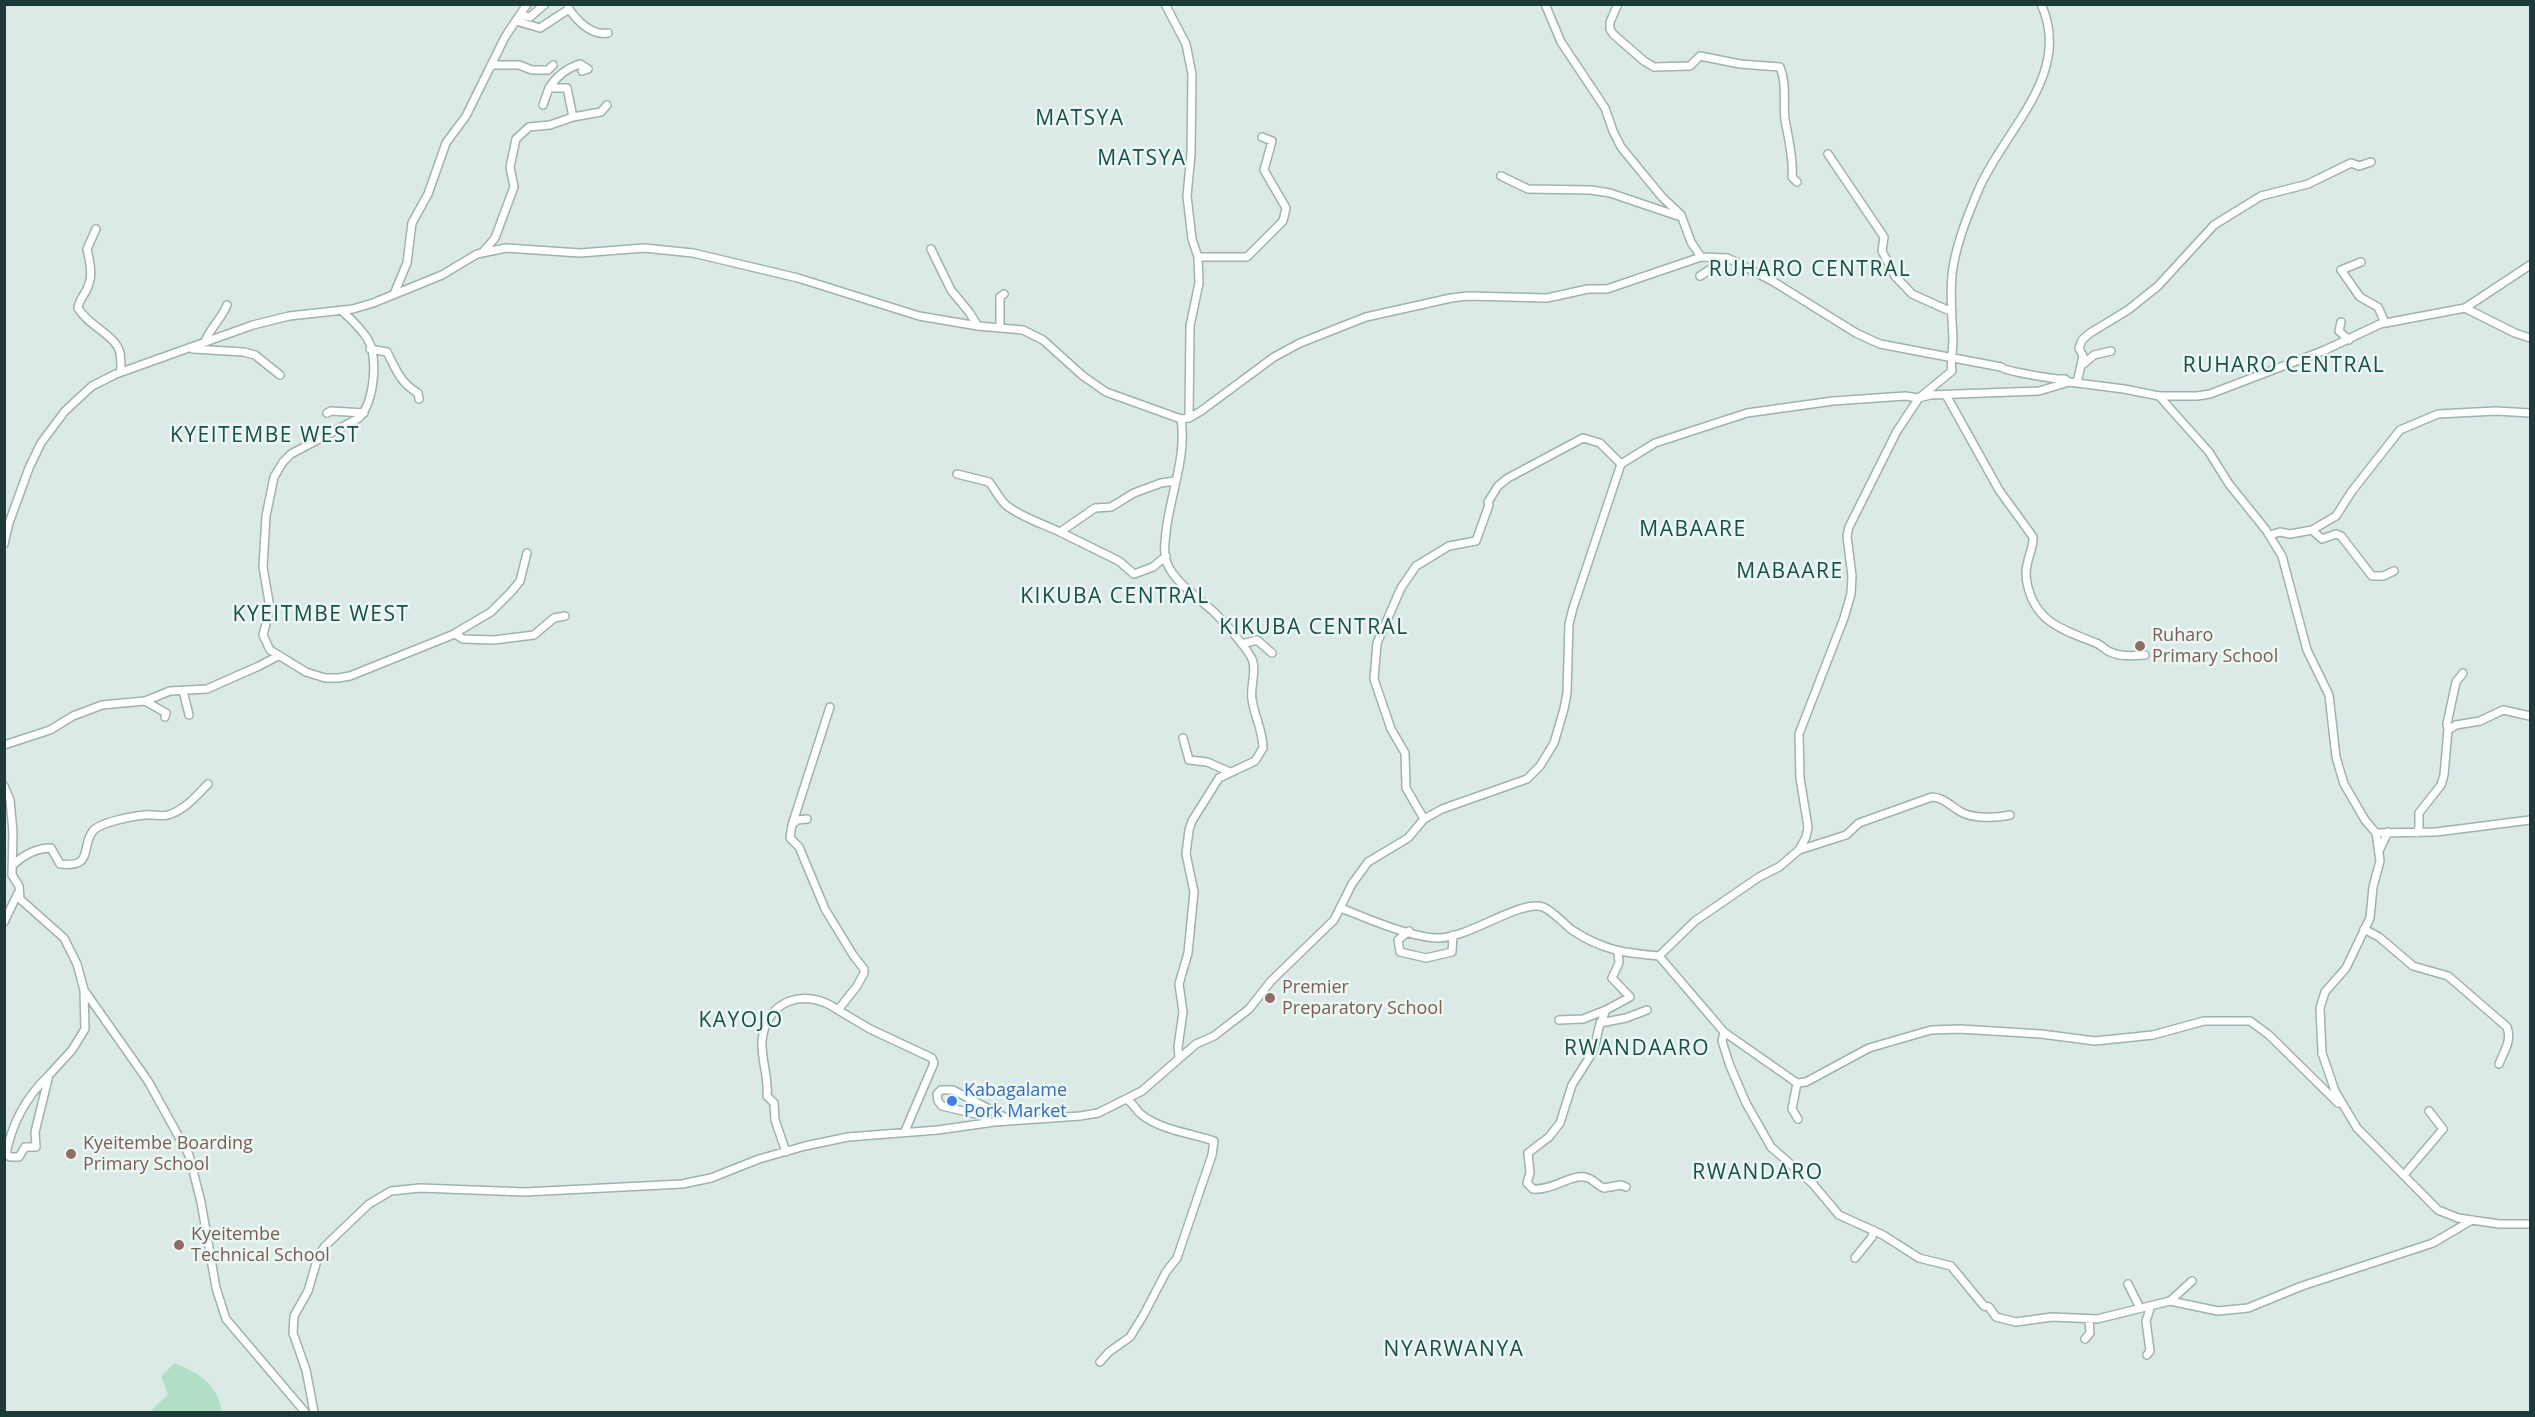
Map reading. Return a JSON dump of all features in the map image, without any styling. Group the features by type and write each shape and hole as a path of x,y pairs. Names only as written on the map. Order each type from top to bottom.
{"street":[{"path":"394,294 407,263 412,223 428,194 446,143 466,116 505,37 527,4"},
{"path":"518,18 530,17 545,4"},
{"path":"1165,4 1186,45 1190,59 1191,154 1186,196 1198,257 1199,283 1190,336 1191,372 1184,436 1164,547 1167,564 1176,578 1205,607 1214,612 1242,644 1254,663 1252,699 1262,732 1263,748 1255,761 1230,772 1216,782 1189,830 1186,854 1194,892 1188,953 1179,984 1183,1012 1178,1047 1179,1057"},
{"path":"1545,4 1561,42 1605,108 1613,131 1622,147 1662,197 1681,215 1691,242 1701,257"},
{"path":"1618,4 1610,22 1613,34 1652,66 1690,66 1697,57 1702,56 1740,64 1780,67 1786,96 1785,117 1789,132 1792,177 1797,182"},
{"path":"1799,850 1808,827 1800,778 1799,734 1851,594 1852,576 1847,536 1849,527 1897,431 1919,398 1952,371 1950,359 1953,345 1954,263 1973,203 1987,172 2033,100 2045,71 2049,31 2041,4"},
{"path":"518,18 540,28 568,7 596,34 608,33"},
{"path":"543,105 549,88 568,67 580,64 588,69 582,71"},
{"path":"492,65 519,65 532,70 548,70 553,65"},
{"path":"549,88 567,88 573,117"},
{"path":"483,252 495,238 514,187 510,167 516,139 529,127 550,125 573,117 601,112 608,105"},
{"path":"1198,257 1247,257 1283,221 1286,208 1264,170 1272,141 1262,136"},
{"path":"1828,154 1884,237 1882,251 1895,276 1912,294 1952,312"},
{"path":"2077,383 2083,356 2079,348 2084,338 2145,298 2214,225 2260,196 2308,184 2351,163 2365,166 2371,162"},
{"path":"1501,176 1528,189 1591,190 1640,202 1677,214 1687,230"},
{"path":"96,229 87,249 91,262 90,282 78,301 78,308 82,316 112,340 120,351 121,372"},
{"path":"4,544 9,523 29,468 53,424 92,386 121,372 253,324 289,316 342,311 373,303 442,275 483,252 506,248 580,253 644,248 693,253 798,278 919,316 978,326 1023,330 1043,340 1083,376 1107,392 1185,419"},
{"path":"932,249 951,290 978,326"},
{"path":"1185,419 1274,357 1300,343 1366,317 1451,298 1478,296 1547,298 1588,289 1607,288 1701,257 1727,258 1774,282 1868,339 1888,346 2001,367 2004,371 2021,371 2047,379 2065,379 2068,382"},
{"path":"1700,276 1727,258"},
{"path":"2361,262 2341,270 2360,297 2378,307 2385,323"},
{"path":"314,1413 306,1370 293,1333 294,1316 309,1291 318,1257 325,1246 341,1228 391,1191 420,1188 525,1192 667,1186 711,1178 786,1152 848,1137 1098,1113 1142,1090 1196,1044 1214,1036 1249,1009 1271,981 1334,920 1352,884 1368,861 1408,838 1424,819 1451,804 1527,779 1550,753 1561,722 1567,693 1569,624 1621,464 1655,443 1747,413 1868,398 1905,396 1919,398 2038,391 2068,382 2159,396 2210,394 2349,340 2385,323 2465,308 2530,265"},
{"path":"1000,327 1000,297 1004,294"},
{"path":"205,342 207,334 216,326 227,305"},
{"path":"2465,308 2530,339"},
{"path":"270,661 270,650 263,635 270,608 263,567 266,516 274,477 291,454 349,424 364,413 374,384 370,349 363,334 342,311"},
{"path":"2341,322 2339,331 2349,340"},
{"path":"182,351 196,349 244,352 255,355 280,375"},
{"path":"370,349 387,352 399,378 406,387 418,393 419,399"},
{"path":"2082,365 2094,355 2111,351"},
{"path":"1946,395 1999,490 2033,537 2025,571 2029,591 2038,609 2053,625 2099,644 2109,651 2124,656 2145,655"},
{"path":"2159,396 2209,452 2229,484 2270,535 2282,556 2307,650 2330,694 2336,757 2344,784 2365,820 2376,833 2380,861 2373,887 2370,918 2346,968 2325,992 2320,1008 2322,1053 2335,1091 2357,1128 2438,1210 2472,1220 2499,1224 2530,1224"},
{"path":"327,413 331,411 364,413"},
{"path":"2270,535 2312,530 2336,516 2352,491 2400,429 2438,414 2496,411 2530,413"},
{"path":"1424,819 1406,788 1405,753 1391,729 1374,679 1377,643 1401,588 1416,566 1428,558 1449,546 1476,541 1489,505 1488,502 1498,486 1508,478 1583,438 1600,443 1621,464"},
{"path":"957,474 989,482 1005,504 1026,517 1119,561 1134,574 1155,566 1166,556"},
{"path":"1062,533 1095,508 1111,507 1142,490 1175,481"},
{"path":"2312,530 2322,538 2336,534 2341,536 2372,576 2383,576 2394,570"},
{"path":"270,650 306,672 338,678 403,656 455,634 491,612 520,581 527,553"},
{"path":"455,634 463,639 494,640 534,635 554,618 565,616"},
{"path":"1242,644 1257,640 1272,653"},
{"path":"4,744 50,730 73,716 94,708 145,701 170,691 207,689 278,656"},
{"path":"2416,833 2419,813 2441,784 2448,749 2447,724 2455,689 2463,673"},
{"path":"183,691 189,715"},
{"path":"145,701 166,713 165,717"},
{"path":"830,707 792,825 790,838 799,848 825,909 864,969 857,986 838,1010"},
{"path":"2448,730 2456,725 2480,721 2503,710 2530,716"},
{"path":"1182,738 1189,760 1208,762 1230,772"},
{"path":"14,864 27,853 47,848 51,848 60,864 77,864 86,857 90,837 97,828 116,820 146,814 167,816 188,805 208,784"},
{"path":"4,786 10,800 14,864 12,875 19,886 4,922"},
{"path":"1341,908 1378,923 1438,938 1471,931 1529,907 1543,907 1585,938 1618,952 1659,956 1666,952 1695,921 1759,877 1779,867 1799,850 1846,835 1860,823 1932,797 1942,798 1959,811 1969,815 2010,815"},
{"path":"792,825 797,820 807,819"},
{"path":"2376,833 2416,833 2530,820"},
{"path":"2379,851 2388,832"},
{"path":"18,893 25,905 64,938 77,964 84,990 85,1029 72,1050 37,1087 16,1117 6,1154 10,1157 19,1157 25,1147 36,1147 35,1132 49,1075"},
{"path":"2364,929 2379,937 2413,966 2448,976 2507,1027 2510,1035 2508,1045 2499,1064"},
{"path":"1409,931 1398,940 1400,952 1426,958 1452,952 1453,935"},
{"path":"1559,1020 1583,1019 1630,997 1612,978 1619,963 1618,952"},
{"path":"1659,956 1724,1032 1797,1083 1806,1082 1869,1048 1931,1030 1960,1029 2041,1034 2095,1041 2153,1035 2204,1021 2250,1021 2268,1035 2345,1110"},
{"path":"84,990 148,1081 189,1155 201,1202 216,1288 226,1318 305,1413"},
{"path":"786,1152 775,1120 774,1103 767,1096 769,1087 765,1077 762,1050 766,1023 770,1015 788,1000 800,997 830,1004 870,1029 932,1058 934,1063 905,1131"},
{"path":"1606,1010 1600,1023 1594,1050 1572,1085 1558,1126 1528,1153 1530,1173 1527,1183 1533,1190 1545,1190 1568,1179 1584,1177 1604,1188 1621,1185 1626,1187"},
{"path":"1600,1023 1626,1018 1647,1010"},
{"path":"1724,1032 1722,1041 1730,1066 1746,1103 1771,1147 1812,1183 1839,1215 1873,1230 1919,1258 1951,1266 1984,1306 1989,1307 1995,1317 2016,1322 2052,1317 2097,1319 2170,1301 2218,1311 2248,1308 2302,1286 2433,1243 2472,1220"},
{"path":"1797,1083 1792,1109 1798,1119"},
{"path":"986,1123 984,1116 942,1106 937,1094 941,1090 953,1090 1012,1121"},
{"path":"1100,1362 1130,1337 1166,1272 1177,1258 1212,1155 1214,1141 1174,1131 1156,1123 1140,1114 1134,1104 1126,1099"},
{"path":"2404,1175 2443,1129 2429,1111"},
{"path":"1855,1257 1872,1237 1873,1230"},
{"path":"2170,1301 2192,1281"},
{"path":"2128,1284 2140,1308"},
{"path":"2148,1355 2150,1350 2146,1321 2151,1306"},
{"path":"2085,1339 2090,1333 2089,1319"}],"green space":[{"path":"175,1363 200,1376 212,1387 220,1402 222,1412 150,1412 168,1394 161,1376"}],"place":[{"name":"Ruharo Primary School","path":"2140,646"},
{"name":"Premier Preparatory School","path":"1270,998"},
{"name":"Kabagalame Pork Market","path":"952,1101"},
{"name":"Kyeitembe Boarding Primary School","path":"71,1154"},
{"name":"Kyeitembe Technical School","path":"179,1245"}],"district":[{"name":"MATSYA","path":"1080,119"},
{"name":"MATSYA","path":"1142,159"},
{"name":"RUHARO CENTRAL","path":"1810,270"},
{"name":"RUHARO CENTRAL","path":"2284,366"},
{"name":"KYEITEMBE WEST","path":"265,436"},
{"name":"MABAARE","path":"1693,530"},
{"name":"MABAARE","path":"1790,572"},
{"name":"KIKUBA CENTRAL","path":"1115,597"},
{"name":"KYEITMBE WEST","path":"321,615"},
{"name":"KIKUBA CENTRAL","path":"1314,628"},
{"name":"KAYOJO","path":"741,1021"},
{"name":"RWANDAARO","path":"1637,1049"},
{"name":"RWANDARO","path":"1758,1173"},
{"name":"NYARWANYA","path":"1454,1350"}]}
